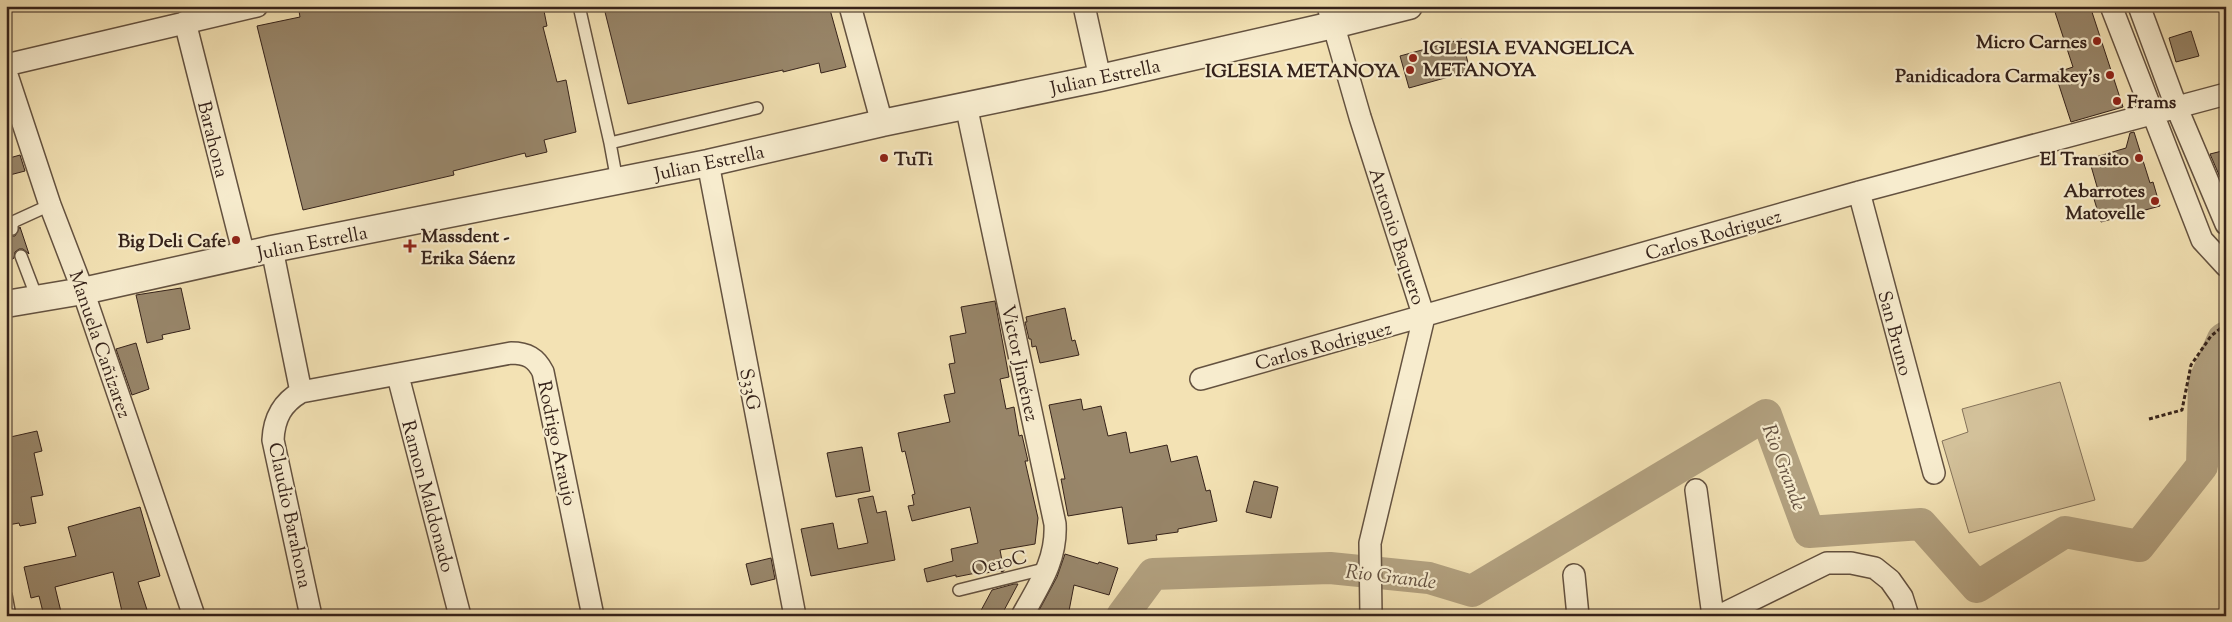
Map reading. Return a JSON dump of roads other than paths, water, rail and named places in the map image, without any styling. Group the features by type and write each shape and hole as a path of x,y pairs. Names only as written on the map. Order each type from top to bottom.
{"street":[{"path":"6,65 257,6"},
{"path":"850,6 882,123"},
{"path":"1084,6 1100,78"},
{"name":"Julian Estrella","path":"6,304 83,291 272,249 708,163 882,123 1100,78 1331,16 1409,6"},
{"path":"2112,6 2202,240 2226,266"},
{"path":"2139,6 2176,106 2226,225 2202,240"},
{"name":"Antonio Baquero","path":"1331,16 1424,317 1370,543 1371,616"},
{"name":"Barahona","path":"185,22 244,256"},
{"name":"Manuela Cañizarez","path":"6,72 50,205 83,291 194,616"},
{"name":"Carlos Rodriguez","path":"1201,379 1859,192 2226,94"},
{"name":"Victor Jiménez","path":"966,105 1055,524 1056,542 1048,568 1022,616"},
{"name":"S33G","path":"708,163 795,616"},
{"name":"San Bruno","path":"1859,192 1934,473"},
{"path":"272,249 301,392"},
{"name":"Rodrigo Araujo","path":"301,392 398,376 511,353 527,355 540,365 544,372 593,616"},
{"name":"Ramon Maldonado","path":"398,376 460,616"},
{"name":"Claudio Barahona","path":"301,392 291,398 281,408 274,425 273,440 312,616"},
{"path":"1696,490 1713,616"},
{"path":"1719,616 1827,563 1851,563 1876,568 1890,580 1902,596 1908,616"},
{"path":"1574,575 1578,616"}],"lane":[{"path":"579,6 617,181"},
{"path":"610,142 757,108"},
{"path":"12,229 12,224 15,221 50,205"},
{"path":"20,256 37,298"},
{"name":"Oe10C","path":"958,590 1048,568"},
{"path":"6,595 10,616"}],"waterway":[{"name":"Rio Grande","path":"1122,616 1153,574 1330,568 1429,578 1472,591 1766,415 1809,532 1921,524 1977,587 2065,532 2139,546 2202,466 2204,382 2223,339 2226,337"}],"place":[{"name":"Micro Carnes","path":"2097,41"},
{"name":"IGLESIA EVANGELICA METANOYA","path":"1413,58"},
{"name":"IGLESIA METANOYA","path":"1410,70"},
{"name":"Panidicadora Carmakey's","path":"2110,75"},
{"name":"Frams","path":"2117,101"},
{"name":"TuTi","path":"884,158"},
{"name":"El Transito","path":"2139,158"},
{"name":"Abarrotes Matovelle","path":"2155,201"},
{"name":"Big Deli Cafe","path":"236,240"},
{"name":"Massdent - Erika Sáenz","path":"410,246"}]}
